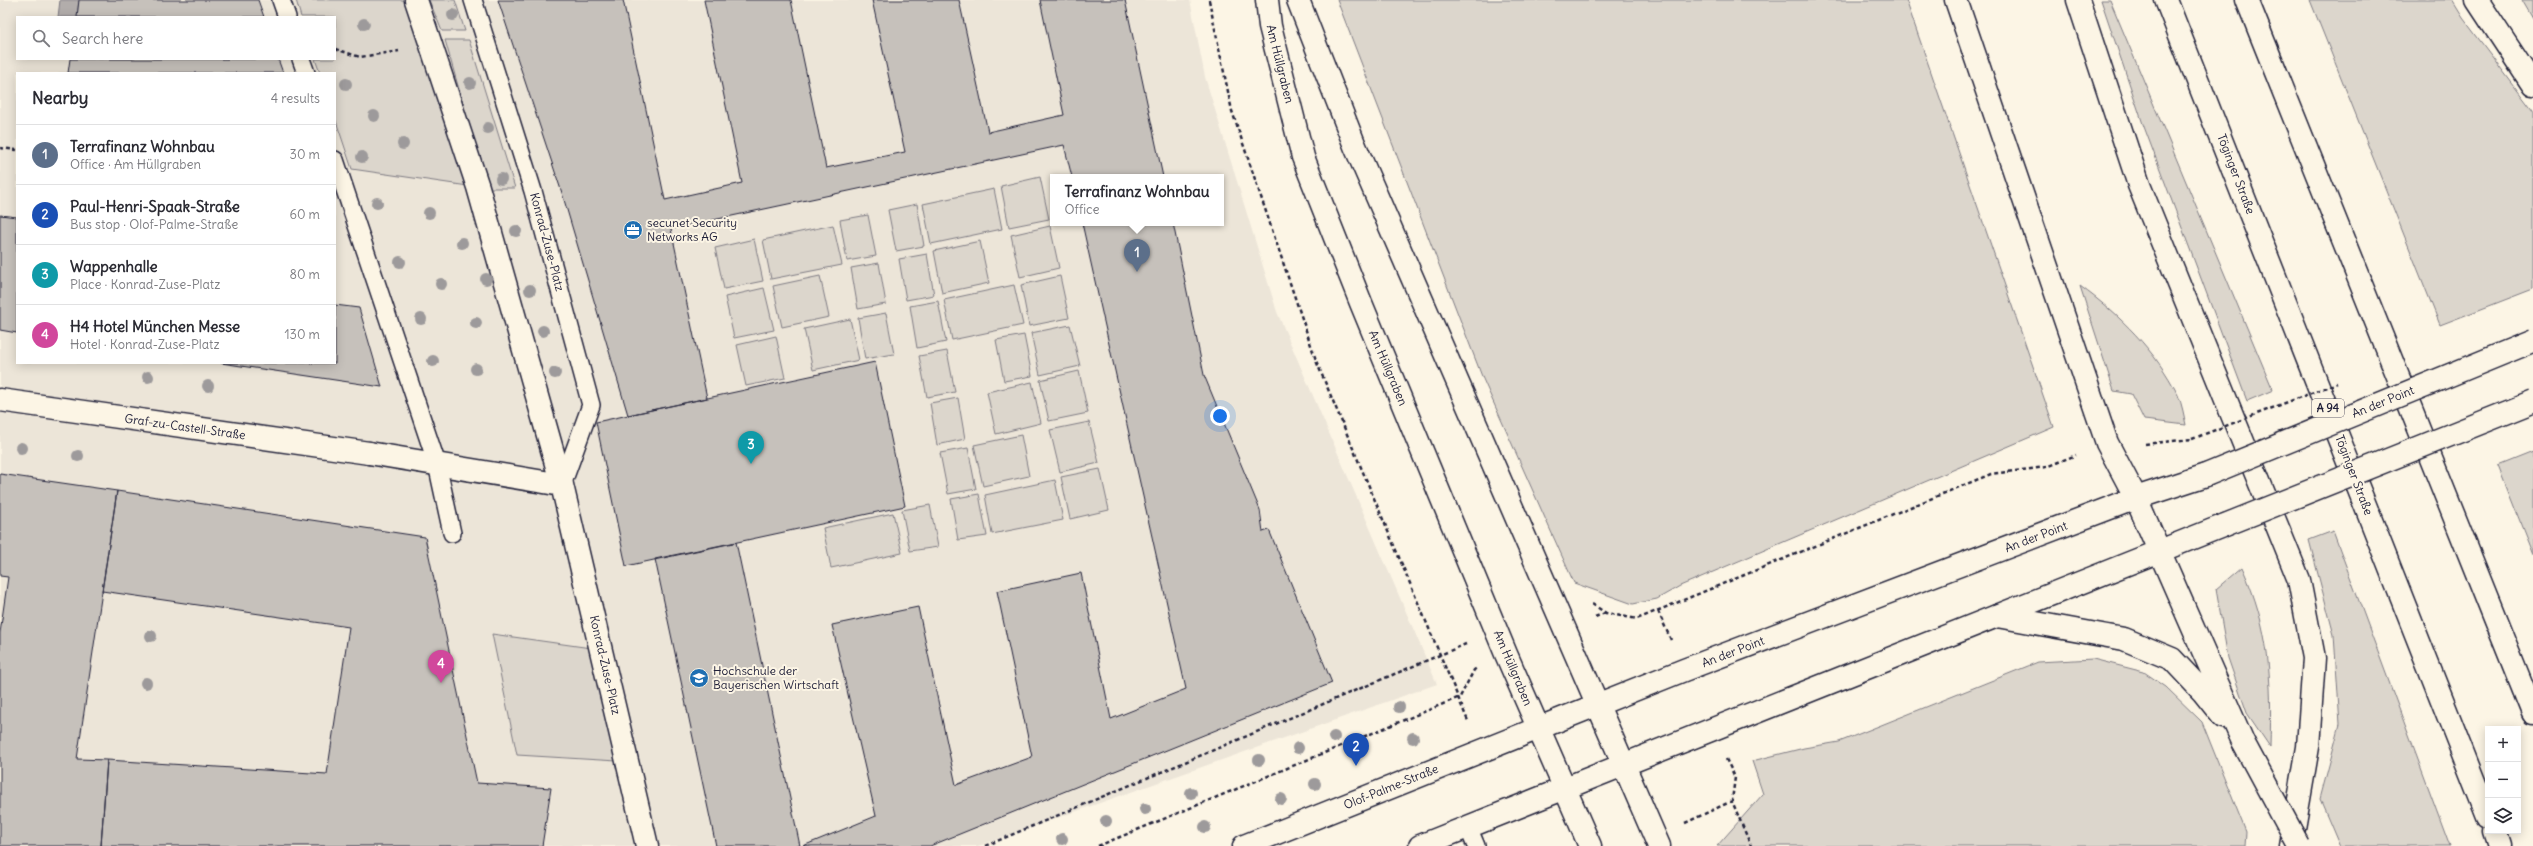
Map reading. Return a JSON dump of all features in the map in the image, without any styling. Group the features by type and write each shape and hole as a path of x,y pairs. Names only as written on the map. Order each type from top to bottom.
{"main road":[{"name":"Konrad-Zuse-Platz","path":"416,0 478,187 562,485 647,846"},
{"name":"Am Hüllgraben","path":"1267,0 1270,26 1303,157 1361,303 1506,654 1590,846"},
{"path":"1298,0 1355,146 1556,608 1596,705 1660,846"},
{"path":"1956,0 2107,443 2136,498 2158,552 2244,744 2299,846"},
{"path":"2078,0 2139,185 2299,580 2314,658 2308,747 2291,846"},
{"name":"Töginger Straße","path":"2166,0 2485,809"},
{"path":"2247,0 2517,669 2533,713"},
{"path":"2477,0 2533,85"},
{"name":"An der Point","path":"1538,728 2136,498 2206,475 2533,341"},
{"name":"Graf-zu-Castell-Straße","path":"0,400 438,464"},
{"path":"1420,846 1472,836 1565,789 2533,402"},
{"path":"438,464 562,485"},
{"path":"1997,616 2124,639 2172,659 2203,692 2244,744"},
{"path":"2517,669 2533,688"},
{"name":"Olof-Palme-Straße","path":"1244,846 1538,728"},
{"path":"2495,834 2499,846"}],"lane":[{"path":"281,0 287,16"},
{"name":"Konrad-Zuse-Platz","path":"473,0 532,191 591,405 562,485"},
{"path":"301,60 306,72"},
{"path":"336,163 438,464 452,533"}],"path":[{"path":"1209,0 1232,111 1317,363 1460,697"},
{"path":"0,148 16,150"},
{"path":"1556,608 1583,598 1606,613 1637,619 1991,474 2046,467 2107,443 2147,444 2192,439"},
{"path":"1565,629 1606,613"},
{"path":"985,846 1441,654 1497,632"},
{"path":"1098,846 1460,697 1474,670 1506,654"}],"shaded area":[{"path":"0,0 1190,0 1205,77 1277,312 1437,684 978,846 0,846"},
{"path":"60,0 79,0 77,16 58,16"},
{"path":"296,0 406,0 468,186 352,169 336,121 336,72 320,72 315,60 336,60 336,16 301,16"},
{"path":"429,0 455,0 465,31 442,31"},
{"path":"1337,0 1906,0 2054,427 1680,586 1657,599 1633,604 1574,583 1483,379"},
{"path":"2101,0 2110,0 2273,390 2247,401 2143,124"},
{"path":"2310,0 2452,0 2463,18 2533,111 2533,289 2440,325"},
{"path":"2522,0 2533,0 2533,19"},
{"path":"445,40 469,40 515,188 487,188"},
{"path":"1040,177 1049,219 1009,227 1001,186"},
{"path":"994,189 1002,229 931,244 923,204"},
{"path":"917,204 924,246 896,251 888,210"},
{"path":"868,215 876,256 847,261 840,220"},
{"path":"833,225 842,265 771,279 763,240"},
{"path":"1050,226 1059,268 1020,277 1011,235"},
{"path":"754,239 763,281 724,289 715,248"},
{"path":"980,241 989,283 942,293 934,251"},
{"path":"927,254 934,295 906,300 899,259"},
{"path":"879,263 886,304 858,309 851,268"},
{"path":"820,276 829,317 782,327 773,286"},
{"path":"1060,276 1069,318 1029,326 1021,285"},
{"path":"1014,285 1023,325 952,340 944,300"},
{"path":"2080,286 2123,322 2159,363 2178,395 2186,425 2144,420 2131,394 2114,391"},
{"path":"764,288 774,330 734,338 725,297"},
{"path":"938,301 946,342 917,348 910,306"},
{"path":"886,313 894,354 865,359 858,318"},
{"path":"850,319 859,360 813,370 804,329"},
{"path":"1070,325 1080,366 1040,375 1031,333"},
{"path":"1024,335 1032,376 1004,381 996,340"},
{"path":"776,336 785,378 746,386 737,345"},
{"path":"947,351 955,392 927,397 919,356"},
{"path":"1079,371 1088,413 1049,421 1040,380"},
{"path":"1032,382 1041,423 996,434 987,392"},
{"path":"958,398 965,439 937,445 930,403"},
{"path":"1089,422 1099,463 1060,472 1050,430"},
{"path":"1021,435 1029,476 983,486 974,445"},
{"path":"968,448 976,489 948,494 940,453"},
{"path":"2533,452 2533,554 2498,466"},
{"path":"1100,469 1109,510 1070,519 1061,477"},
{"path":"1055,480 1063,520 992,534 985,495"},
{"path":"979,494 987,536 958,540 951,499"},
{"path":"930,505 938,547 910,551 902,510"},
{"path":"893,513 902,553 831,568 823,528"},
{"path":"2333,531 2450,846 2340,846 2320,799 2340,724 2334,635 2309,540"},
{"path":"2242,567 2251,590 2264,634 2269,677 2271,723 2270,747 2247,713 2228,658 2216,589"},
{"path":"492,634 591,648 617,761 517,755"},
{"path":"2093,659 2144,672 2166,687 2202,722 2246,832 2245,846 1717,846 1763,794 1752,761 1804,748 1839,742 2038,662"}],"building":[{"path":"79,0 258,0 264,16 77,16"},
{"path":"498,0 623,0 665,200 742,183 704,0 791,0 826,168 905,152 872,0 959,0 988,132 1064,115 1040,0 1125,0 1162,174 1071,174 1064,145 671,229 707,398 628,415 562,193"},
{"path":"70,60 278,60 283,72 68,72"},
{"path":"0,215 16,217 16,333 0,330"},
{"path":"1083,226 1174,226 1204,375 1260,510 1263,532 1269,530 1332,683 930,846 803,846 876,816 832,625 918,607 956,785 1032,757 997,591 1081,573 1111,719 1186,689"},
{"path":"336,305 359,308 382,387 228,364 336,364"},
{"path":"875,362 905,506 626,566 596,422"},
{"path":"0,474 117,491 77,759 107,760 101,846 0,846 0,633 8,577 0,576"},
{"path":"117,491 425,537 477,783 551,788 542,846 101,846 107,760 327,774 349,627 102,591"},
{"path":"736,542 800,846 716,846 655,559"}],"place":[{"name":"secunet Security Networks AG","path":"633,230"},
{"name":"Terrafinanz Wohnbau","path":"1137,272"},
{"name":"Wappenhalle","path":"751,464"},
{"name":"Hochschule der Bayerischen Wirtschaft","path":"699,678"},
{"name":"H4 Hotel München Messe","path":"441,683"},
{"name":"Paul-Henri-Spaak-Straße","path":"1356,766"}]}
